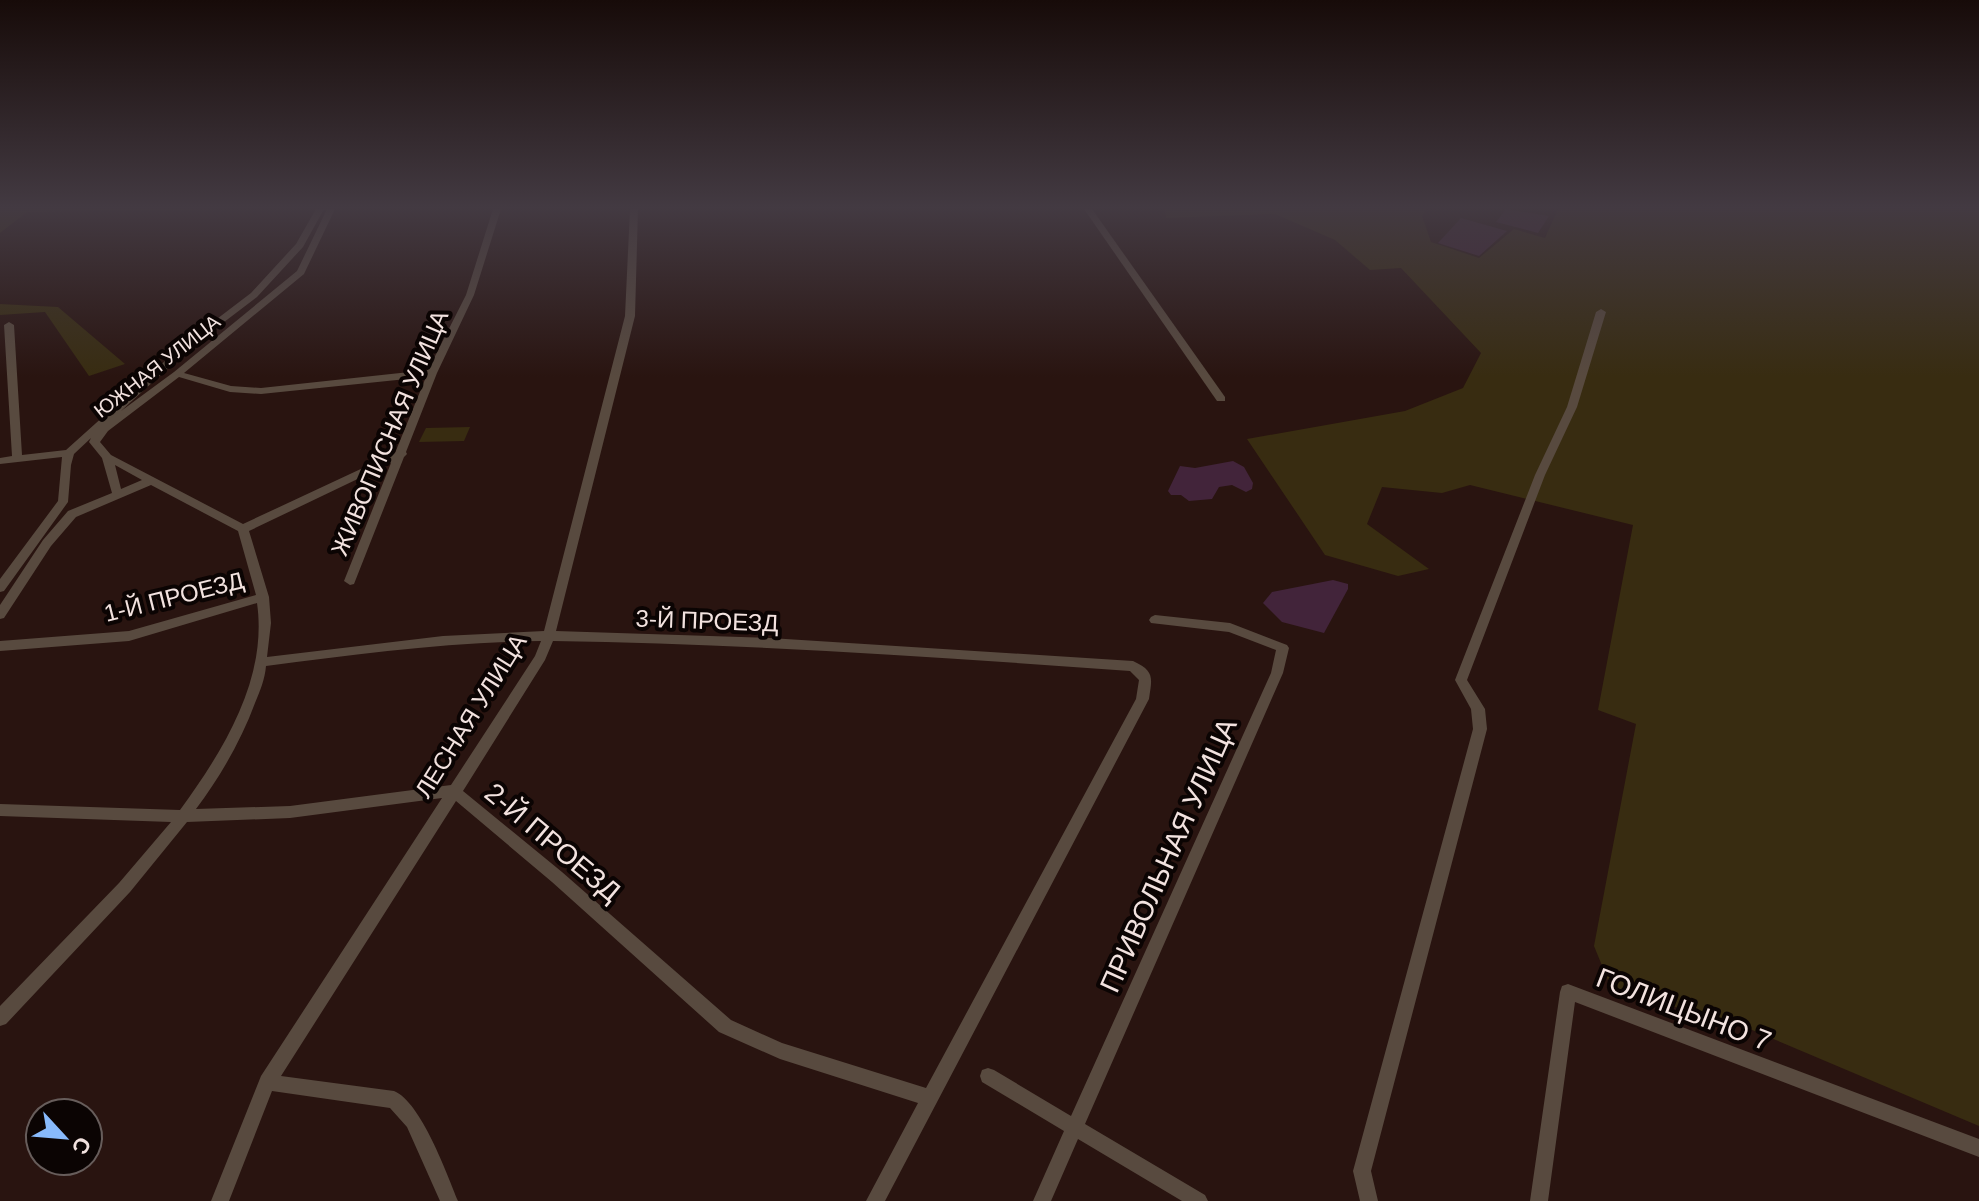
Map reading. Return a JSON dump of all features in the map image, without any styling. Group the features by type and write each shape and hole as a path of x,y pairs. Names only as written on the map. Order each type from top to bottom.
{"street":[{"path":"0,588 63,502 66,488 62,469 69,453 187,346 254,295 282,265"},
{"name":"ЮЖНАЯ УЛИЦА","path":"107,457 94,442 104,429 177,374 301,272 304,265"},
{"name":"ЖИВОПИСНАЯ УЛИЦА","path":"350,581 432,373 470,295 479,265"},
{"name":"ЛЕСНАЯ УЛИЦА","path":"220,1201 267,1082 541,657 549,636 630,316 632,265"},
{"path":"1127,265 1221,399"},
{"path":"1369,1201 1362,1171 1480,729 1478,709 1461,680 1540,475 1572,407 1601,312"},
{"path":"9,325 17,460"},
{"path":"177,374 230,389 261,391 432,373"},
{"path":"0,461 69,453"},
{"path":"243,529 402,454"},
{"path":"0,1018 135,876 185,816 223,759 239,728 263,662 266,625 263,597 243,529 107,457"},
{"path":"107,457 117,493"},
{"path":"0,615 47,543 72,514 153,480"},
{"name":"1-Й ПРОЕЗД","path":"0,646 129,636 263,597"},
{"name":"ПРИВОЛЬНАЯ УЛИЦА","path":"1042,1201 1277,673 1283,648 1230,628 1155,620"},
{"name":"3-Й ПРОЕЗД","path":"263,662 374,647 549,636 974,655 1133,666 1146,678 1142,699 930,1098"},
{"name":"2-Й ПРОЕЗД","path":"0,810 185,816 290,812 453,791 557,877 725,1026 780,1051 930,1098"},
{"name":"ГОЛИЦЫНО 7","path":"1539,1201 1568,992 1979,1148"},
{"path":"988,1076 1199,1201"},
{"path":"267,1082 394,1100 413,1121 449,1201"},
{"path":"875,1201 930,1098"}],"shaded area":[{"path":"1364,265 1979,265 1979,1126 1738,1024 1612,990 1594,946 1636,724 1598,710 1633,525 1470,485 1442,493 1382,487 1367,524 1429,569 1398,576 1325,555 1247,439 1405,411 1463,388 1481,353 1401,268 1370,270"},
{"path":"0,304 58,307 125,364 89,376 45,312 0,315"},
{"path":"470,427 464,441 419,442 426,428"},
{"path":"1233,461 1244,467 1253,483 1252,489 1246,492 1232,485 1219,487 1212,499 1189,501 1168,491 1180,466 1195,468"},
{"path":"1333,580 1348,584 1348,589 1324,633 1282,622 1263,603 1272,592"}]}
